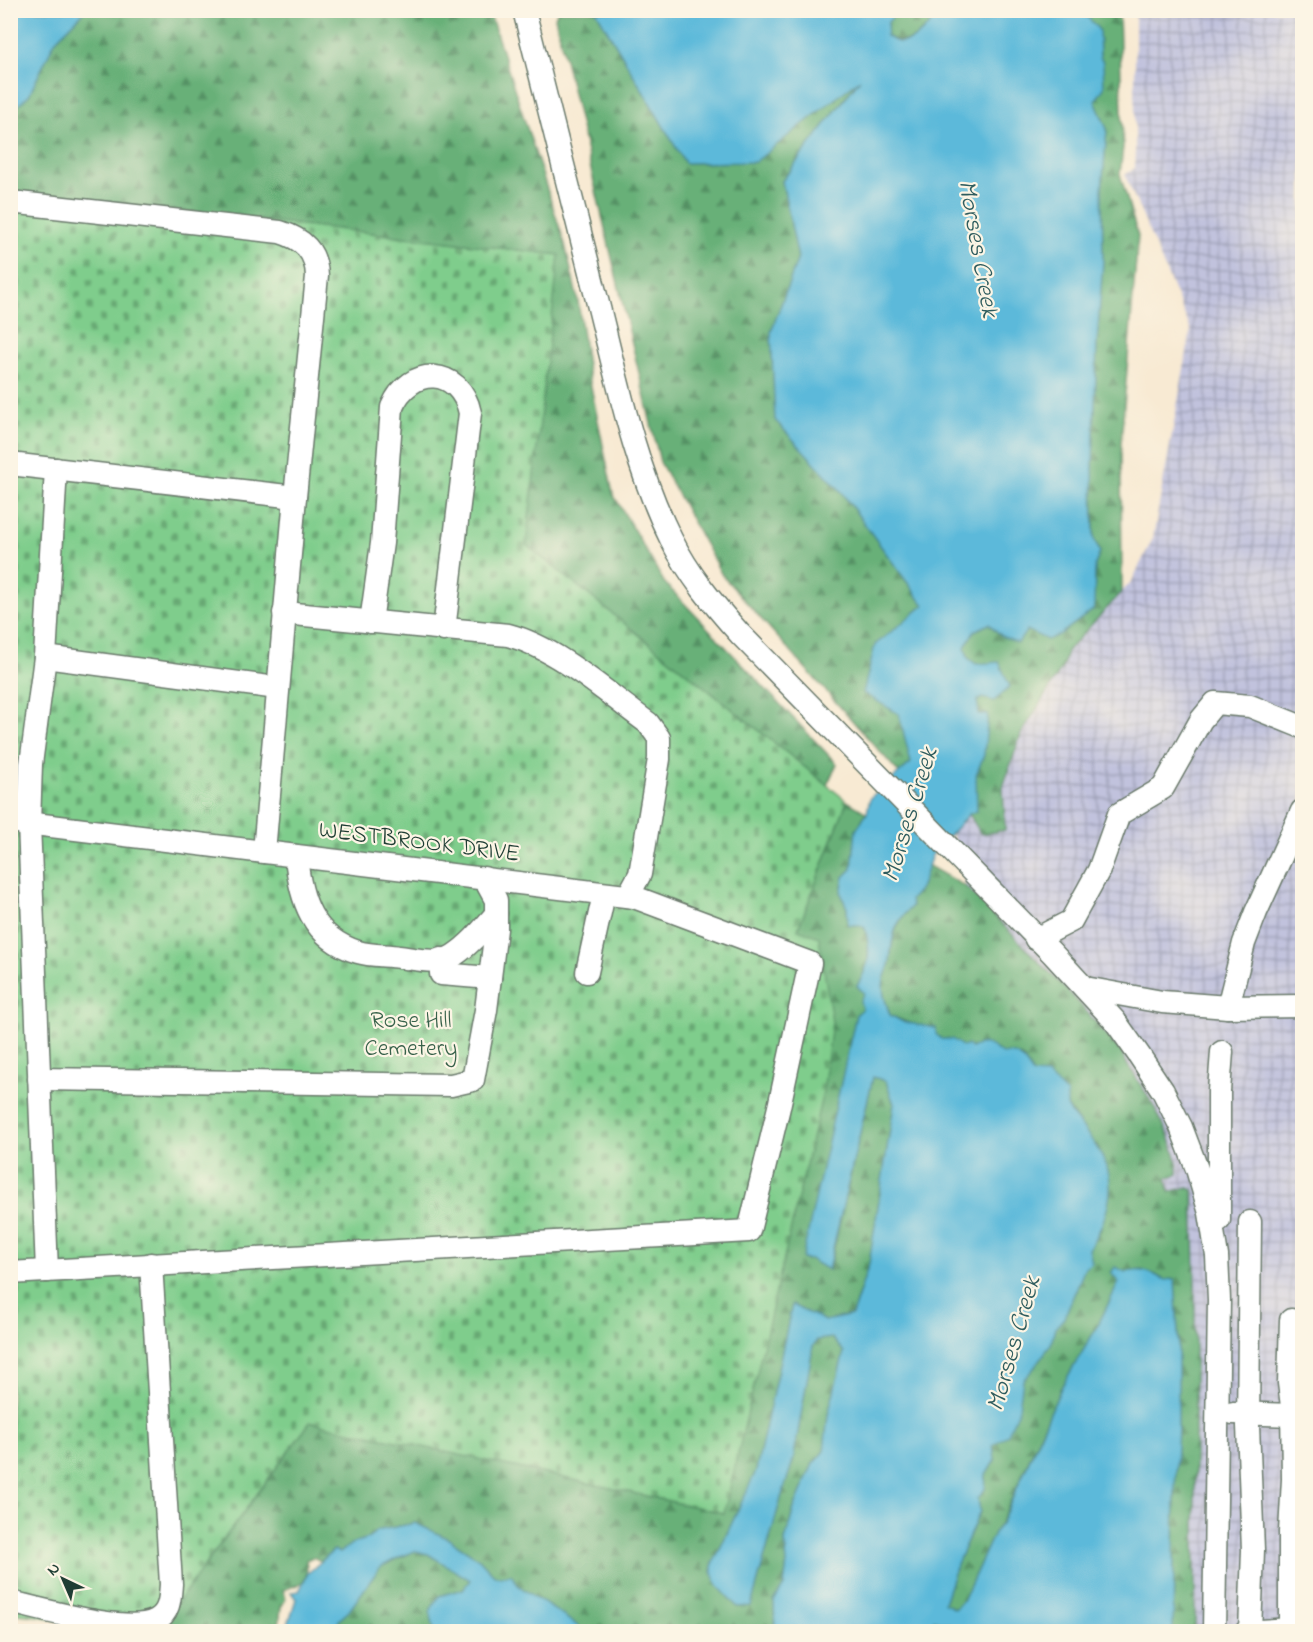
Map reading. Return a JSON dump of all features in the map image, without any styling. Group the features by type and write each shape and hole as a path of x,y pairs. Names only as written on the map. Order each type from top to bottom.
{"lane":[{"path":"524,10 630,429 654,502 671,540 714,605 884,784 1085,988 1115,1022 1139,1055 1182,1126 1210,1213 1217,1256 1219,1300"},
{"path":"10,202 280,232 301,241 314,257 317,276 284,613 264,852"},
{"path":"371,622 382,543 392,406 397,395 408,384 422,377 438,377 451,381 461,389 470,413 444,630"},
{"path":"10,464 295,497"},
{"path":"46,1271 39,1079 20,822 32,764 45,657 56,469"},
{"path":"284,613 508,635 546,650 639,716 654,730 658,738 659,759 640,874 628,896"},
{"path":"45,657 278,688"},
{"path":"1036,939 1071,921 1099,870 1119,814 1163,788 1200,720 1215,703 1250,706 1302,727"},
{"path":"1228,1007 1244,943 1302,811"},
{"name":"WESTBROOK DRIVE","path":"20,822 634,897 810,963 749,1231 151,1264"},
{"path":"296,856 297,875 304,901 318,928 340,946 361,953 431,962 452,957 477,937 496,914"},
{"path":"39,1079 451,1085 473,1080 490,978 496,914 496,900 484,878"},
{"path":"587,972 604,894"},
{"path":"441,959 441,974 490,978"},
{"path":"1085,988 1162,1002 1228,1007 1302,1006"},
{"path":"1214,1632 1219,1300 1219,1091 1222,1052"},
{"path":"1250,1222 1248,1413 1253,1550 1249,1631 1290,1630 1291,1320"},
{"path":"10,1273 151,1264 171,1584 170,1604 160,1617 154,1621 130,1625 103,1622 10,1602"},
{"path":"1217,1413 1292,1415"}],"shaded area":[{"path":"1135,11 1302,11 1302,1631 1195,1631 1193,1190 1187,1187 1170,1192 1166,1178 1172,1146 1139,1082 1121,1053 1079,1003 966,887 952,833 969,814 981,834 1005,830 1003,787 1021,734 1062,666 1067,651 1132,581 1153,538 1191,330 1125,175 1135,168"}],"green space":[{"path":"85,11 489,11 565,244 578,301 588,372 613,494 664,582 837,764 827,785 526,545 558,255 11,191 10,112 29,95 55,41"},
{"path":"558,11 596,11 685,163 755,162 862,76 782,181 798,258 771,332 775,420 839,489 924,605 875,645 900,714 911,763 899,773 722,575 660,462 555,17"},
{"path":"899,11 941,11 917,36 903,41 886,36 888,22"},
{"path":"1082,11 1119,11 1123,147 1120,174 1138,236 1121,443 1122,592 1067,651 1063,666 1021,734 1003,787 1005,830 981,834 969,814 976,787 976,775 984,754 987,714 979,714 977,701 982,698 976,664 968,658 965,647 974,631 989,624 1003,637 1027,630 1059,635 1094,609 1095,565 1100,552 1094,540 1093,462 1097,343 1103,261 1102,190 1107,129 1095,101 1100,58 1099,30"},
{"name":"Rose Hill Cemetery","path":"11,191 559,255 526,545 847,801 798,929 819,937 832,1022 823,1092 724,1513 310,1422 156,1631 11,1613"},
{"path":"847,801 867,813 856,830 852,869 844,877 841,893 847,908 848,925 860,925 865,928 868,958 865,972 857,986 864,993 862,1009 856,1015 803,1259 811,1260 829,1270 873,1077 886,1081 894,1104 869,1264 852,1315 825,1321 792,1305 756,1471 712,1566 714,1578 720,1588 737,1607 751,1606 793,1461 813,1346 816,1340 832,1338 844,1352 828,1415 824,1451 813,1464 794,1508 785,1541 787,1563 784,1586 774,1601 775,1631 586,1631 518,1585 511,1574 500,1577 494,1575 479,1559 447,1538 415,1523 376,1531 369,1538 351,1544 340,1553 334,1550 321,1561 313,1557 306,1560 307,1573 303,1581 283,1590 286,1599 281,1607 279,1626 265,1632 156,1632 310,1422 724,1513 798,929"},
{"path":"927,865 966,887 1079,1003 1122,1053 1158,1113 1170,1139 1178,1174 1166,1178 1170,1192 1187,1187 1193,1190 1195,1631 1173,1631 1178,1425 1178,1334 1175,1279 1164,1280 1139,1269 1111,1272 1119,1282 1096,1329 1062,1386 965,1597 955,1609 944,1603 957,1564 980,1512 978,1499 985,1489 986,1475 995,1460 993,1445 1019,1408 1023,1380 1051,1344 1055,1328 1064,1318 1085,1267 1089,1249 1101,1229 1109,1188 1107,1166 1096,1147 1067,1106 1033,1074 1022,1057 1002,1054 996,1049 962,1046 952,1039 941,1039 930,1031 890,1015 884,997 883,984 890,963 894,938 901,919 912,906 909,900 920,889"},
{"path":"415,1551 428,1554 471,1580 463,1589 439,1596 434,1630 436,1631 333,1632 340,1619 349,1611 380,1567"},
{"path":"933,1619 951,1624 949,1631 929,1632"}],"water":[{"path":"11,10 85,11 55,41 29,95 11,112"},
{"name":"Morses Creek","path":"596,11 899,11 888,22 886,36 899,42 906,42 918,36 941,11 1082,11 1099,30 1104,88 1095,101 1107,129 1102,190 1103,261 1097,343 1093,462 1094,539 1100,552 1095,565 1094,609 1059,635 1047,640 1027,630 1018,643 1003,637 989,624 974,631 965,647 968,658 976,664 999,662 1010,687 994,701 982,698 977,701 979,714 988,714 984,755 976,775 977,811 969,814 932,855 920,889 910,900 912,906 901,918 895,930 883,988 890,1015 903,1022 936,1028 936,1034 941,1039 952,1039 962,1046 967,1045 971,1048 988,1044 1002,1054 1017,1055 1033,1074 1047,1075 1067,1094 1067,1106 1099,1152 1109,1176 1107,1209 1089,1249 1092,1263 1085,1268 1064,1318 1055,1328 1051,1344 1023,1380 1019,1408 1008,1434 993,1445 995,1460 986,1475 985,1489 978,1499 980,1511 957,1564 944,1603 955,1609 965,1597 995,1531 1002,1522 1062,1386 1096,1329 1119,1282 1111,1273 1115,1267 1126,1272 1136,1270 1146,1272 1164,1280 1175,1279 1178,1334 1178,1425 1173,1631 949,1631 951,1624 934,1620 929,1631 775,1631 774,1601 784,1586 787,1563 785,1541 794,1508 813,1464 824,1451 828,1415 844,1352 832,1338 817,1340 813,1346 793,1461 751,1606 737,1607 714,1578 712,1566 756,1471 792,1305 825,1321 852,1315 869,1264 894,1104 886,1081 873,1077 828,1270 811,1260 802,1259 856,1015 862,1009 860,1001 864,993 857,986 865,971 868,958 865,928 860,925 848,925 847,908 841,893 844,877 852,869 856,830 867,813 870,798 911,763 899,714 863,693 875,645 924,605 839,489 775,420 771,332 798,258 782,181 860,79 755,162 685,163"},
{"path":"415,1523 447,1538 479,1559 494,1575 500,1577 511,1574 518,1585 586,1631 436,1631 430,1611 439,1596 463,1589 470,1580 428,1554 415,1551 380,1567 333,1631 286,1631 296,1599 291,1592 299,1591 308,1573 334,1550 340,1553 351,1544 369,1538 376,1531"}]}
